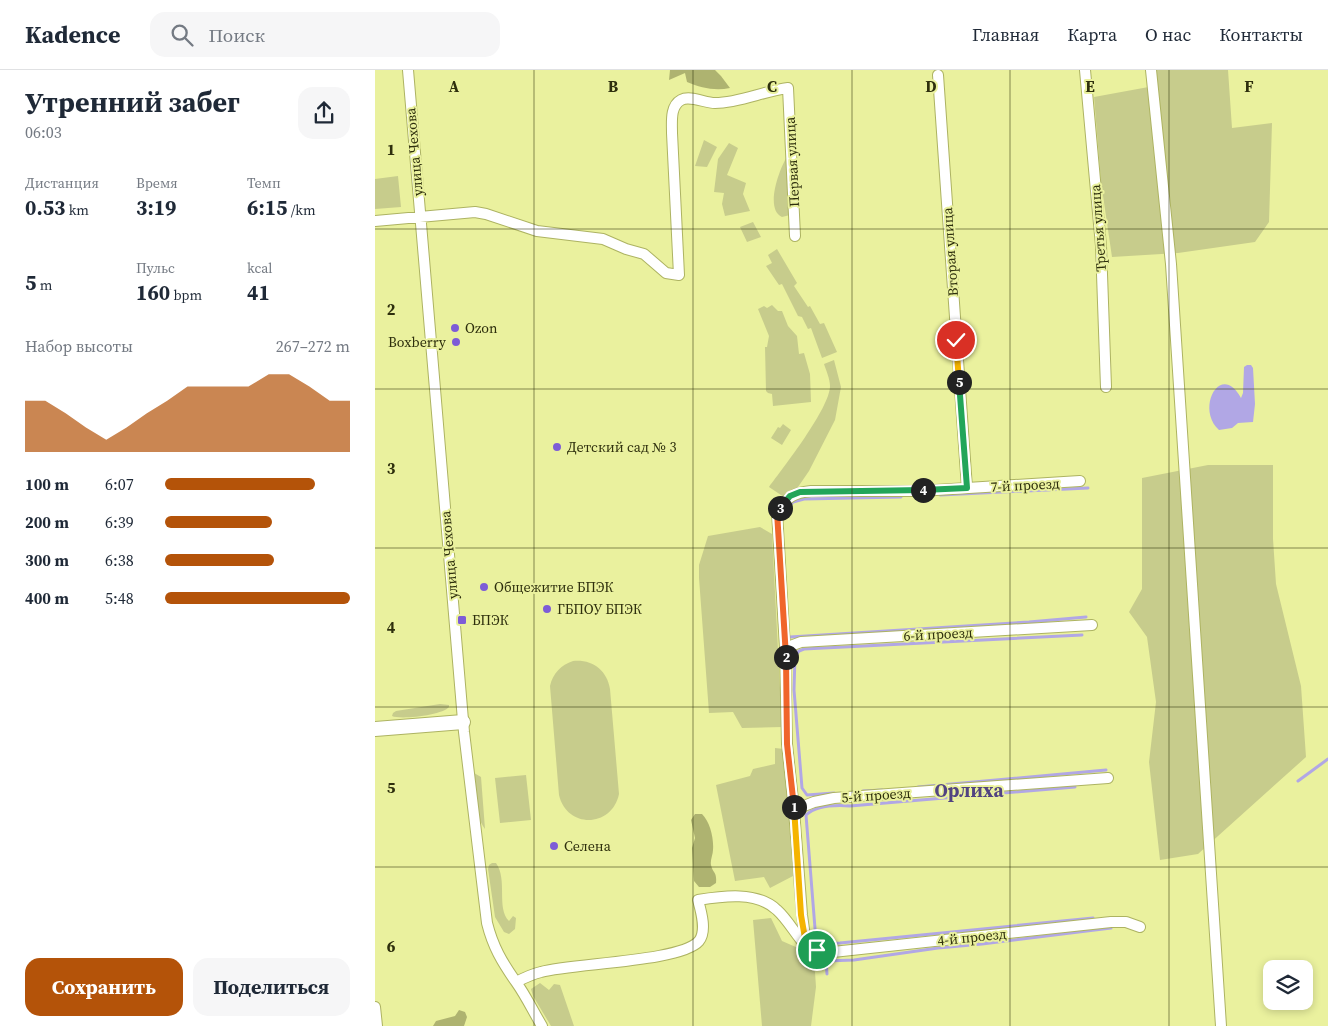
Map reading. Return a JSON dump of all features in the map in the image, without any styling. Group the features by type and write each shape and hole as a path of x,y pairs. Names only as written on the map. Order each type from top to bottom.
{"street":[{"name":"улица Чехова","path":"408,70 463,722 487,923 496,951 505,968 516,982 542,1026"},
{"name":"Третья улица","path":"1085,70 1101,246 1106,387"},
{"path":"1151,70 1171,264 1221,1026"},
{"name":"Вторая улица","path":"938,75 967,488"},
{"name":"Первая улица","path":"420,217 475,212 537,231 603,239 643,254 666,273 679,275 672,133 672,114 676,104 681,99 714,103 738,100 772,90 788,88 795,236"},
{"path":"375,221 420,217"},
{"name":"7-й проезд","path":"785,648 777,512 790,496 800,492 811,491 920,490 1080,482"},
{"name":"6-й проезд","path":"785,648 801,642 1091,625"},
{"path":"785,648 787,744 794,810 801,915 806,944"},
{"path":"375,729 463,722"},
{"name":"5-й проезд","path":"794,810 814,802 834,798 1108,778"},
{"path":"516,982 541,971 636,959 679,952 691,947 700,940 702,932 702,916 698,900 755,898 776,909 806,944"},
{"name":"4-й проезд","path":"806,944 817,950 833,952 1111,922 1126,922 1140,927"},
{"path":"375,1007 377,1026"}],"green space":[{"path":"670,70 715,70 730,88 713,89 698,86 687,82 685,73 669,80"},
{"path":"1151,70 1228,70 1232,128 1272,123 1269,222 1255,242 1178,253 1112,257 1101,182 1094,97 1154,86"},
{"path":"704,140 717,147 707,167 695,166"},
{"path":"729,143 738,148 727,175 746,183 743,194 750,211 725,216 722,204 724,193 714,192 718,159"},
{"path":"788,155 790,215 782,217 777,213 774,206 774,197 781,169"},
{"path":"398,176 401,207 375,209 375,179"},
{"path":"753,222 761,237 747,242 740,227"},
{"path":"777,249 797,283 794,286 808,307 810,306 820,324 824,323 837,352 822,358 811,328 808,329 802,317 798,316 782,284 779,285 766,266 772,263 768,255"},
{"path":"772,305 778,311 782,311 788,326 797,336 799,354 804,353 810,374 811,402 773,406 772,394 766,391 765,347 767,347 769,336 758,309 764,306 767,308"},
{"path":"834,360 841,387 835,420 809,471 798,487 784,497 769,487 805,438 822,408 828,396 830,386 824,364"},
{"path":"783,424 791,430 782,445 771,438 778,427 780,428"},
{"path":"1208,465 1273,465 1273,539 1276,584 1301,686 1306,757 1198,854 1160,860 1149,762 1156,702 1147,637 1129,612 1142,589 1142,478"},
{"path":"760,527 772,534 782,727 742,728 733,712 709,713 699,565 708,536"},
{"path":"573,661 586,662 597,667 606,676 610,689 619,794 615,805 608,813 599,818 589,820 580,819 571,814 564,806 559,795 550,686 558,670"},
{"path":"440,704 449,705 449,707 439,712 422,716 392,716 396,711"},
{"path":"775,748 784,749 793,876 770,888 764,877 735,881 716,785 750,776 753,769 775,764"},
{"path":"474,773 481,777 485,829 477,809"},
{"path":"526,775 531,820 500,823 495,778"},
{"path":"695,814 702,814 705,817 712,835 713,850 711,863 716,876 716,883 710,887 699,887 694,881 692,848 695,838 691,820"},
{"path":"492,863 496,863 501,877 502,901 505,915 509,921 513,916 516,918 515,929 509,934 504,932 495,917 488,869"},
{"path":"771,918 782,941 805,951 815,972 816,987 811,1026 762,1026 753,920"},
{"path":"540,983 549,990 554,984 560,985 574,1026 551,1026 533,996 531,989"},
{"path":"459,1010 465,1012 467,1017 464,1026 433,1026 436,1021 455,1016"}],"shaded area":[{"path":"1251,365 1253,368 1255,404 1253,422 1238,423 1232,428 1219,430 1212,421 1209,411 1213,392 1219,386 1226,384 1233,388 1241,398 1243,393 1244,367"}],"waterway":[{"path":"940,495 1088,488"},
{"path":"785,511 793,502 804,499 901,497"},
{"path":"790,637 1086,617"},
{"path":"834,793 807,795 802,788 794,690 795,656 799,651 804,649 1082,635"},
{"path":"1298,781 1328,759"},
{"path":"918,787 1106,770"},
{"path":"1075,787 821,807 810,812 806,815 816,941 822,944 840,943 1093,918"},
{"path":"863,791 882,790"},
{"path":"827,974 826,961 854,960 938,948 1111,928"}],"place":[{"name":"Ozon","path":"455,328"},
{"name":"Boxberry","path":"456,342"},
{"name":"Детский сад № 3","path":"557,447"},
{"name":"Общежитие БПЭК","path":"484,587"},
{"name":"ГБПОУ БПЭК","path":"547,609"},
{"name":"БПЭК","path":"462,620"},
{"name":"Селена","path":"554,846"}],"district":[{"name":"Орлиха","path":"969,790"}],"route":[{"path":"817,950 806,944 801,915 794,810 787,744 785,648 777,512 790,496 800,492 967,488 956,340"}]}
